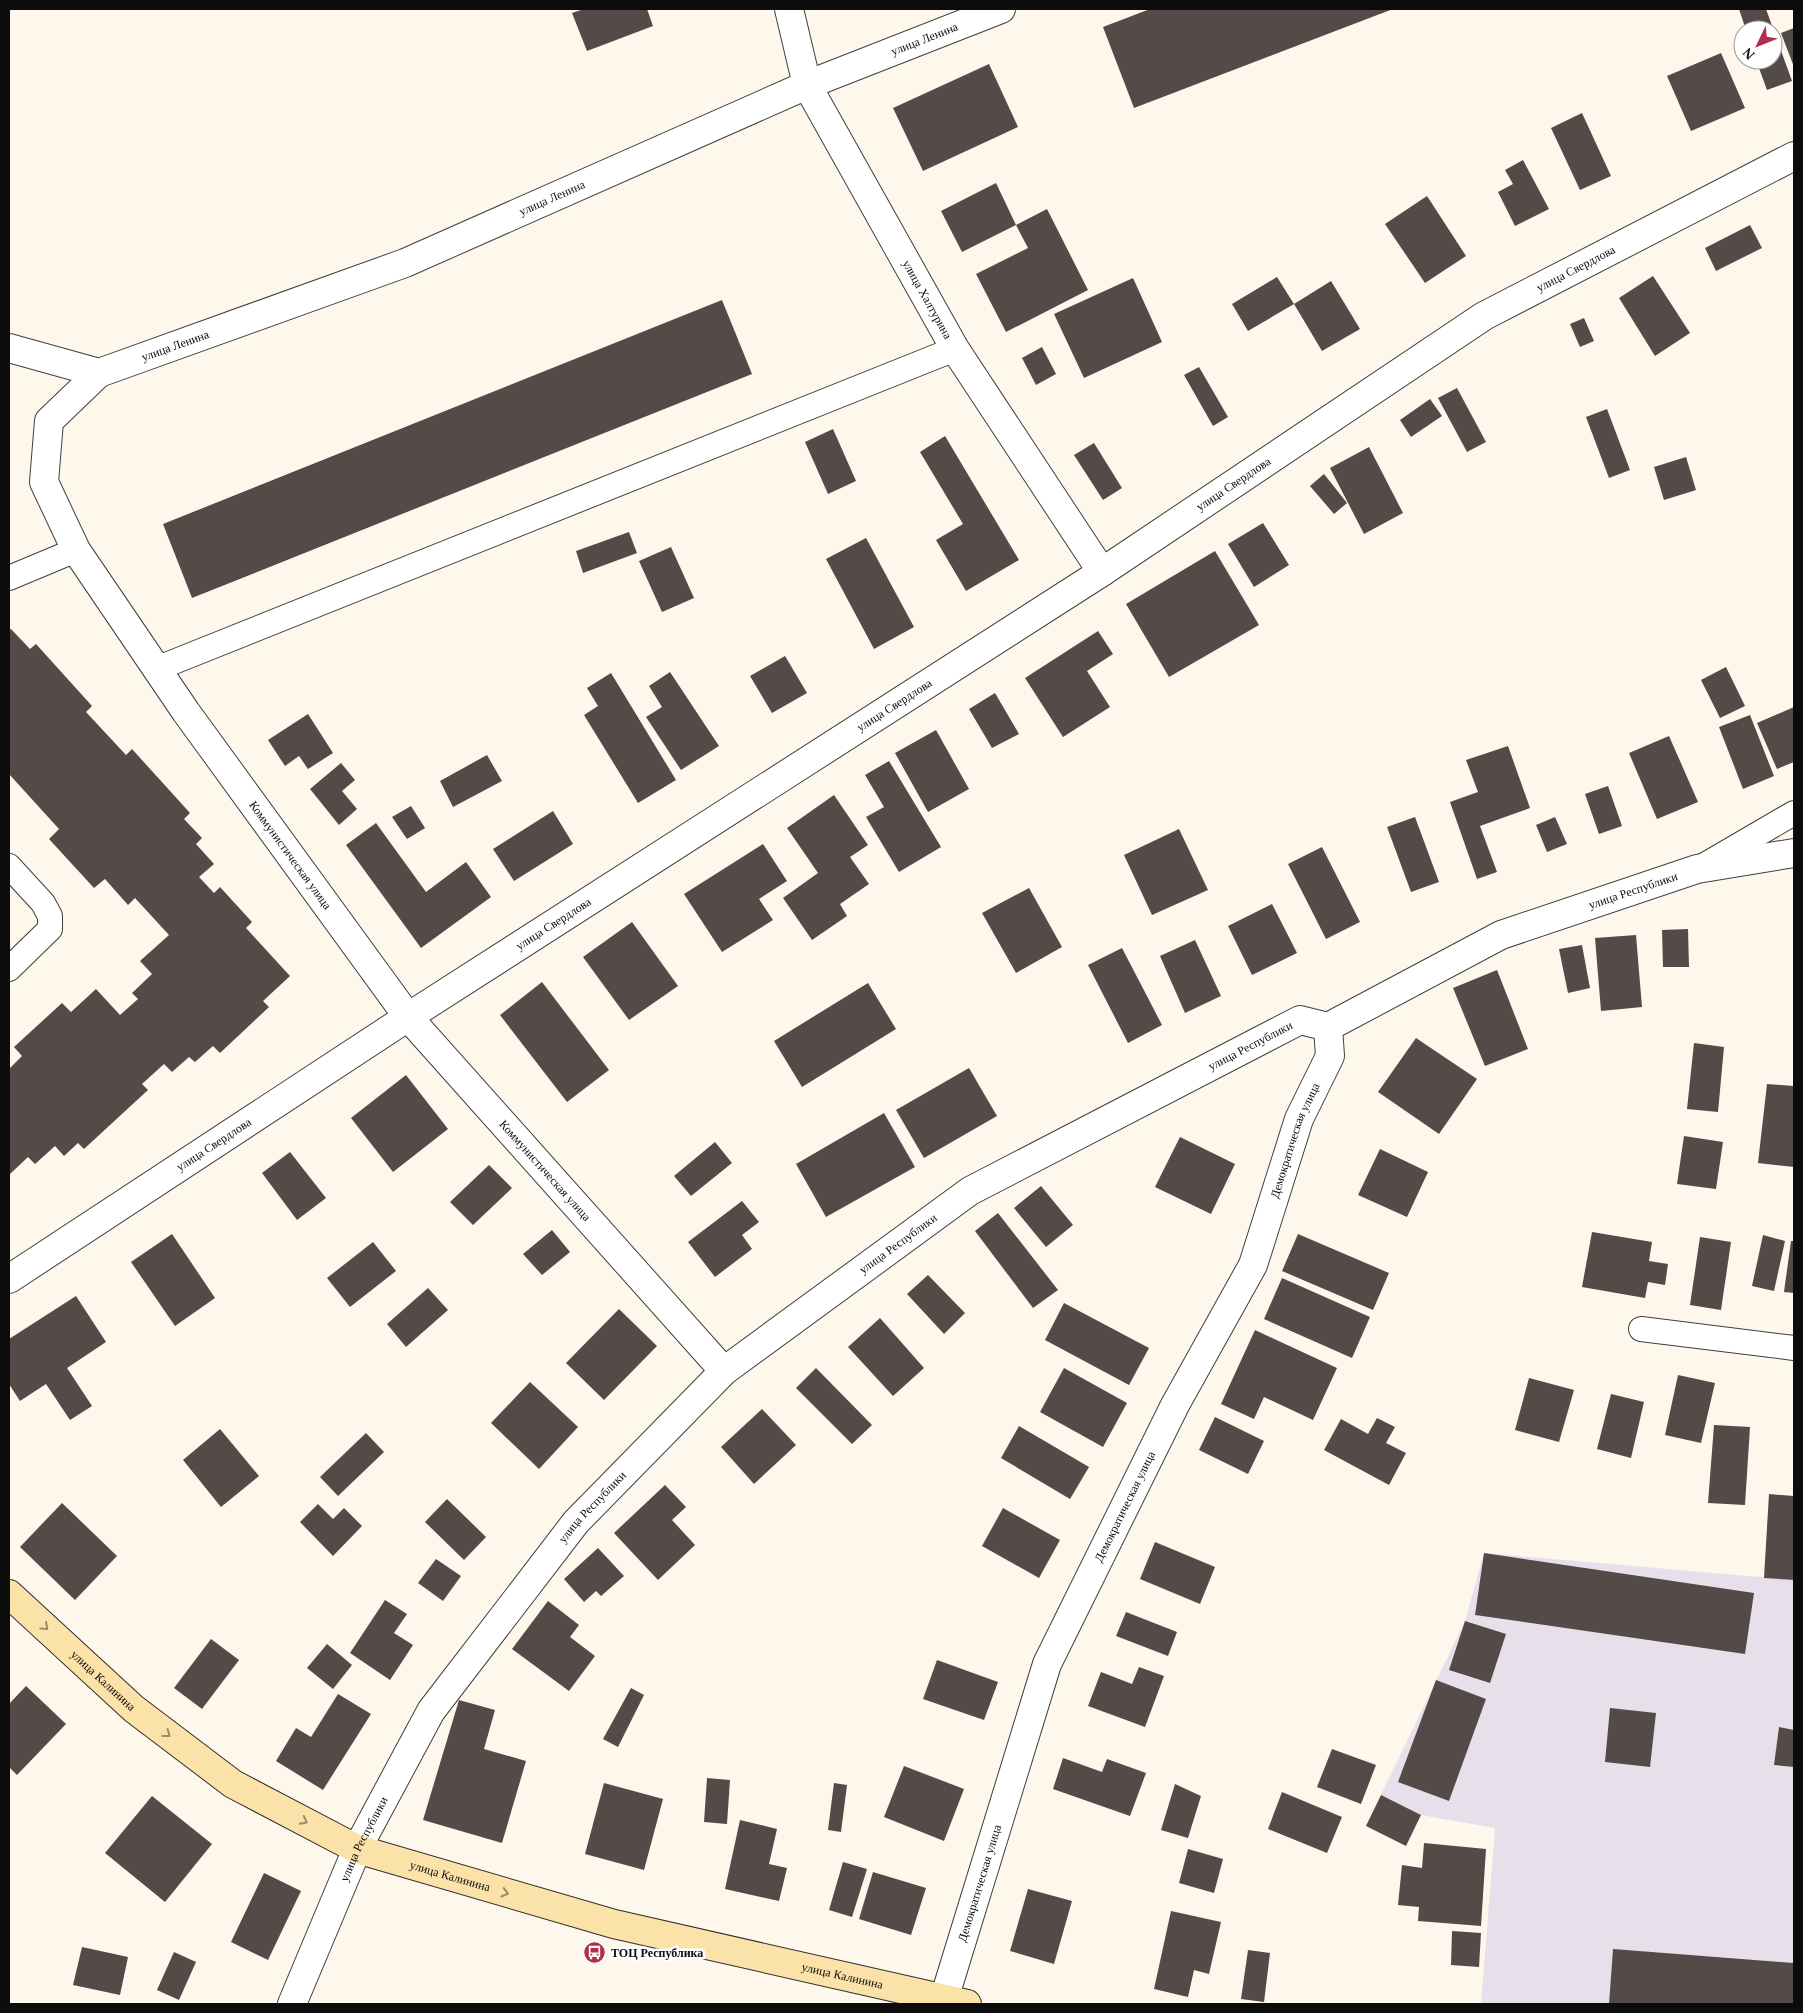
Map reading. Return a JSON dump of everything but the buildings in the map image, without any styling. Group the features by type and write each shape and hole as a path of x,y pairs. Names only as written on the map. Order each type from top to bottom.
{"main road":[{"name":"улица Калинина","path":"9,1594 134,1709 233,1784 357,1849 614,1924 956,2001"}],"street":[{"name":"улица Халтурина","path":"789,9 807,85 955,348 1102,572"},
{"name":"улица Ленина","path":"99,374 405,262 807,85 1001,9"},
{"name":"улица Свердлова","path":"9,1279 408,1017 1102,572 1484,316 1794,156"},
{"path":"9,348 99,374"},
{"name":"Коммунистическая улица","path":"99,374 49,420 44,482 76,550 156,669 408,1017 724,1371"},
{"name":"улица Республики","path":"292,2004 357,1849 431,1711 576,1522 724,1371 970,1191 1300,1020 1328,1027 1501,935 1697,869 1794,853"},
{"name":"Демократическая улица","path":"956,2001 1047,1664 1175,1405 1253,1265 1299,1119 1330,1056 1328,1027"}],"lane":[{"path":"156,669 955,348"},
{"path":"9,578 76,550"},
{"path":"1697,869 1794,813"},
{"path":"9,866 43,903 50,916 50,929 9,969"},
{"path":"1641,1329 1794,1348"}],"shaded area":[{"path":"1484,1553 1794,1580 1794,2004 1481,2004 1495,1828 1421,1815 1381,1795 1465,1621"}],"place":[{"name":"ТОЦ Республика","path":"595,1953"}]}
